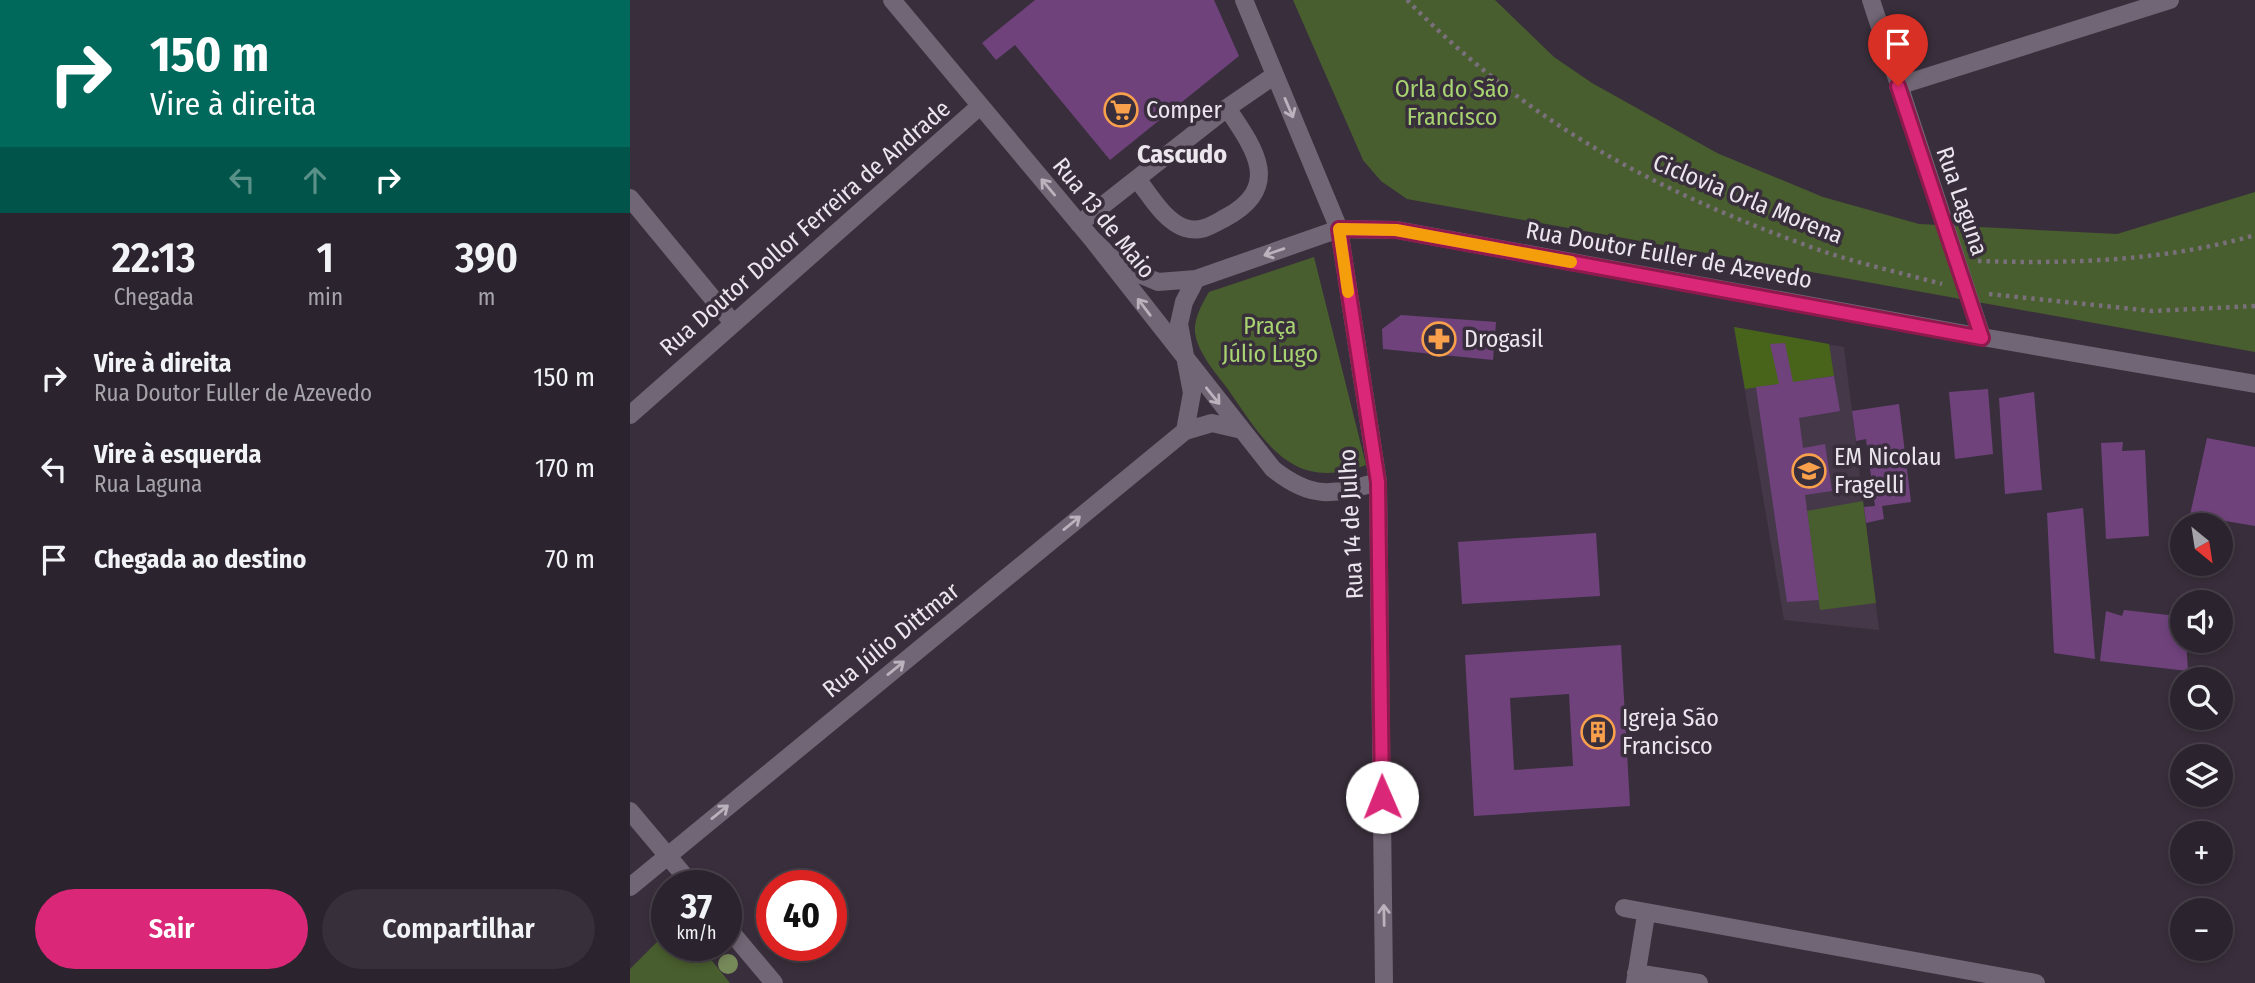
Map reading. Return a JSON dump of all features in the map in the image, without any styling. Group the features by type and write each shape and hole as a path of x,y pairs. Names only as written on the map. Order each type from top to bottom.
{"street":[{"name":"Rua 13 de Maio","path":"892,0 1092,239 1185,362 1273,469 1296,487 1323,493 1378,482"},
{"name":"Rua 14 de Julho","path":"1244,0 1339,229 1378,482 1384,983"},
{"name":"Rua Laguna","path":"1871,0 1982,338"},
{"path":"1898,86 2170,0"},
{"path":"1079,224 1227,108 1275,75"},
{"name":"Rua Doutor Dollor Ferreira de Andrade","path":"630,415 980,106"},
{"path":"1137,179 1165,214 1184,228 1201,230 1250,202 1259,185 1258,162 1252,144 1227,108"},
{"path":"630,198 733,323"},
{"name":"Rua Doutor Euller de Azevedo","path":"1092,239 1120,266 1158,282 1195,279 1339,229 1396,230 1982,338 2255,384"},
{"path":"1185,431 1192,393 1179,324 1184,302 1195,279"},
{"name":"Rua Júlio Dittmar","path":"630,887 1185,431 1212,423 1242,430"},
{"path":"630,811 679,870"},
{"path":"1624,908 1646,915 2036,983"},
{"path":"1646,915 1635,978 1699,983"},
{"path":"742,945 774,983"}],"path":[{"name":"Ciclovia Orla Morena","path":"1407,0 1444,37 1516,97 1592,149 1672,192 1802,244 1966,291 2152,310 2255,306"},
{"path":"1956,260 2050,263 2143,257 2255,235"}],"shaded area":[{"name":"EM Nicolau Fragelli","path":"1734,327 1844,347 1879,630 1784,620"}],"green space":[{"name":"Orla do São Francisco","path":"1293,0 1495,0 1554,57 1592,83 1717,153 1823,197 1919,224 2117,234 2255,192 2255,352 1407,199 1381,181 1363,160"},
{"name":"Praça Júlio Lugo","path":"1314,257 1366,465 1340,472 1318,472 1299,467 1268,443 1208,362 1199,347 1195,332 1197,316 1209,292"},
{"path":"1734,327 1829,344 1834,376 1745,389"},
{"path":"1863,501 1876,603 1820,610 1807,511"},
{"path":"651,948 651,961 712,961 730,983 630,983 630,969"}],"building":[{"name":"Comper","path":"1035,0 1214,0 1239,56 1110,160 1015,45 996,60 982,43"},
{"name":"Drogasil","path":"1401,315 1496,322 1493,360 1383,349 1382,329"},
{"path":"1785,343 1793,382 1834,376 1840,411 1799,418 1803,448 1825,444 1832,491 1805,495 1819,600 1787,602 1756,387 1779,384 1770,344"},
{"path":"1988,389 1993,454 1955,459 1949,392"},
{"path":"2034,392 2042,490 2005,494 1999,398"},
{"path":"1899,404 1911,502 1882,506 1884,519 1866,523 1864,507 1875,506 1866,439 1856,441 1852,411"},
{"path":"2207,438 2255,447 2255,526 2233,522 2233,513 2190,513"},
{"path":"2123,442 2122,451 2145,450 2149,536 2106,539 2101,443"},
{"path":"2083,508 2095,659 2054,653 2047,513"},
{"path":"1596,533 1600,596 1462,604 1458,542"},
{"path":"2124,610 2170,615 2170,653 2187,653 2188,667 2170,669 2100,661 2106,611 2122,616"},
{"name":"Igreja São Francisco","path":"1621,645 1630,806 1474,816 1465,655","holes":["1569,694 1573,766 1514,770 1510,698"]}],"slow traffic":[{"path":"1348,292 1339,229 1396,230 1571,262"}],"place":[{"name":"Comper","path":"1121,110"},
{"name":"Drogasil","path":"1439,339"},
{"name":"EM Nicolau Fragelli","path":"1809,471"},
{"name":"Igreja São Francisco","path":"1598,732"}],"district":[{"name":"Cascudo","path":"1182,154"}],"route":[{"path":"1382,797 1378,482 1339,229 1396,230 1982,338 1898,86"}]}
